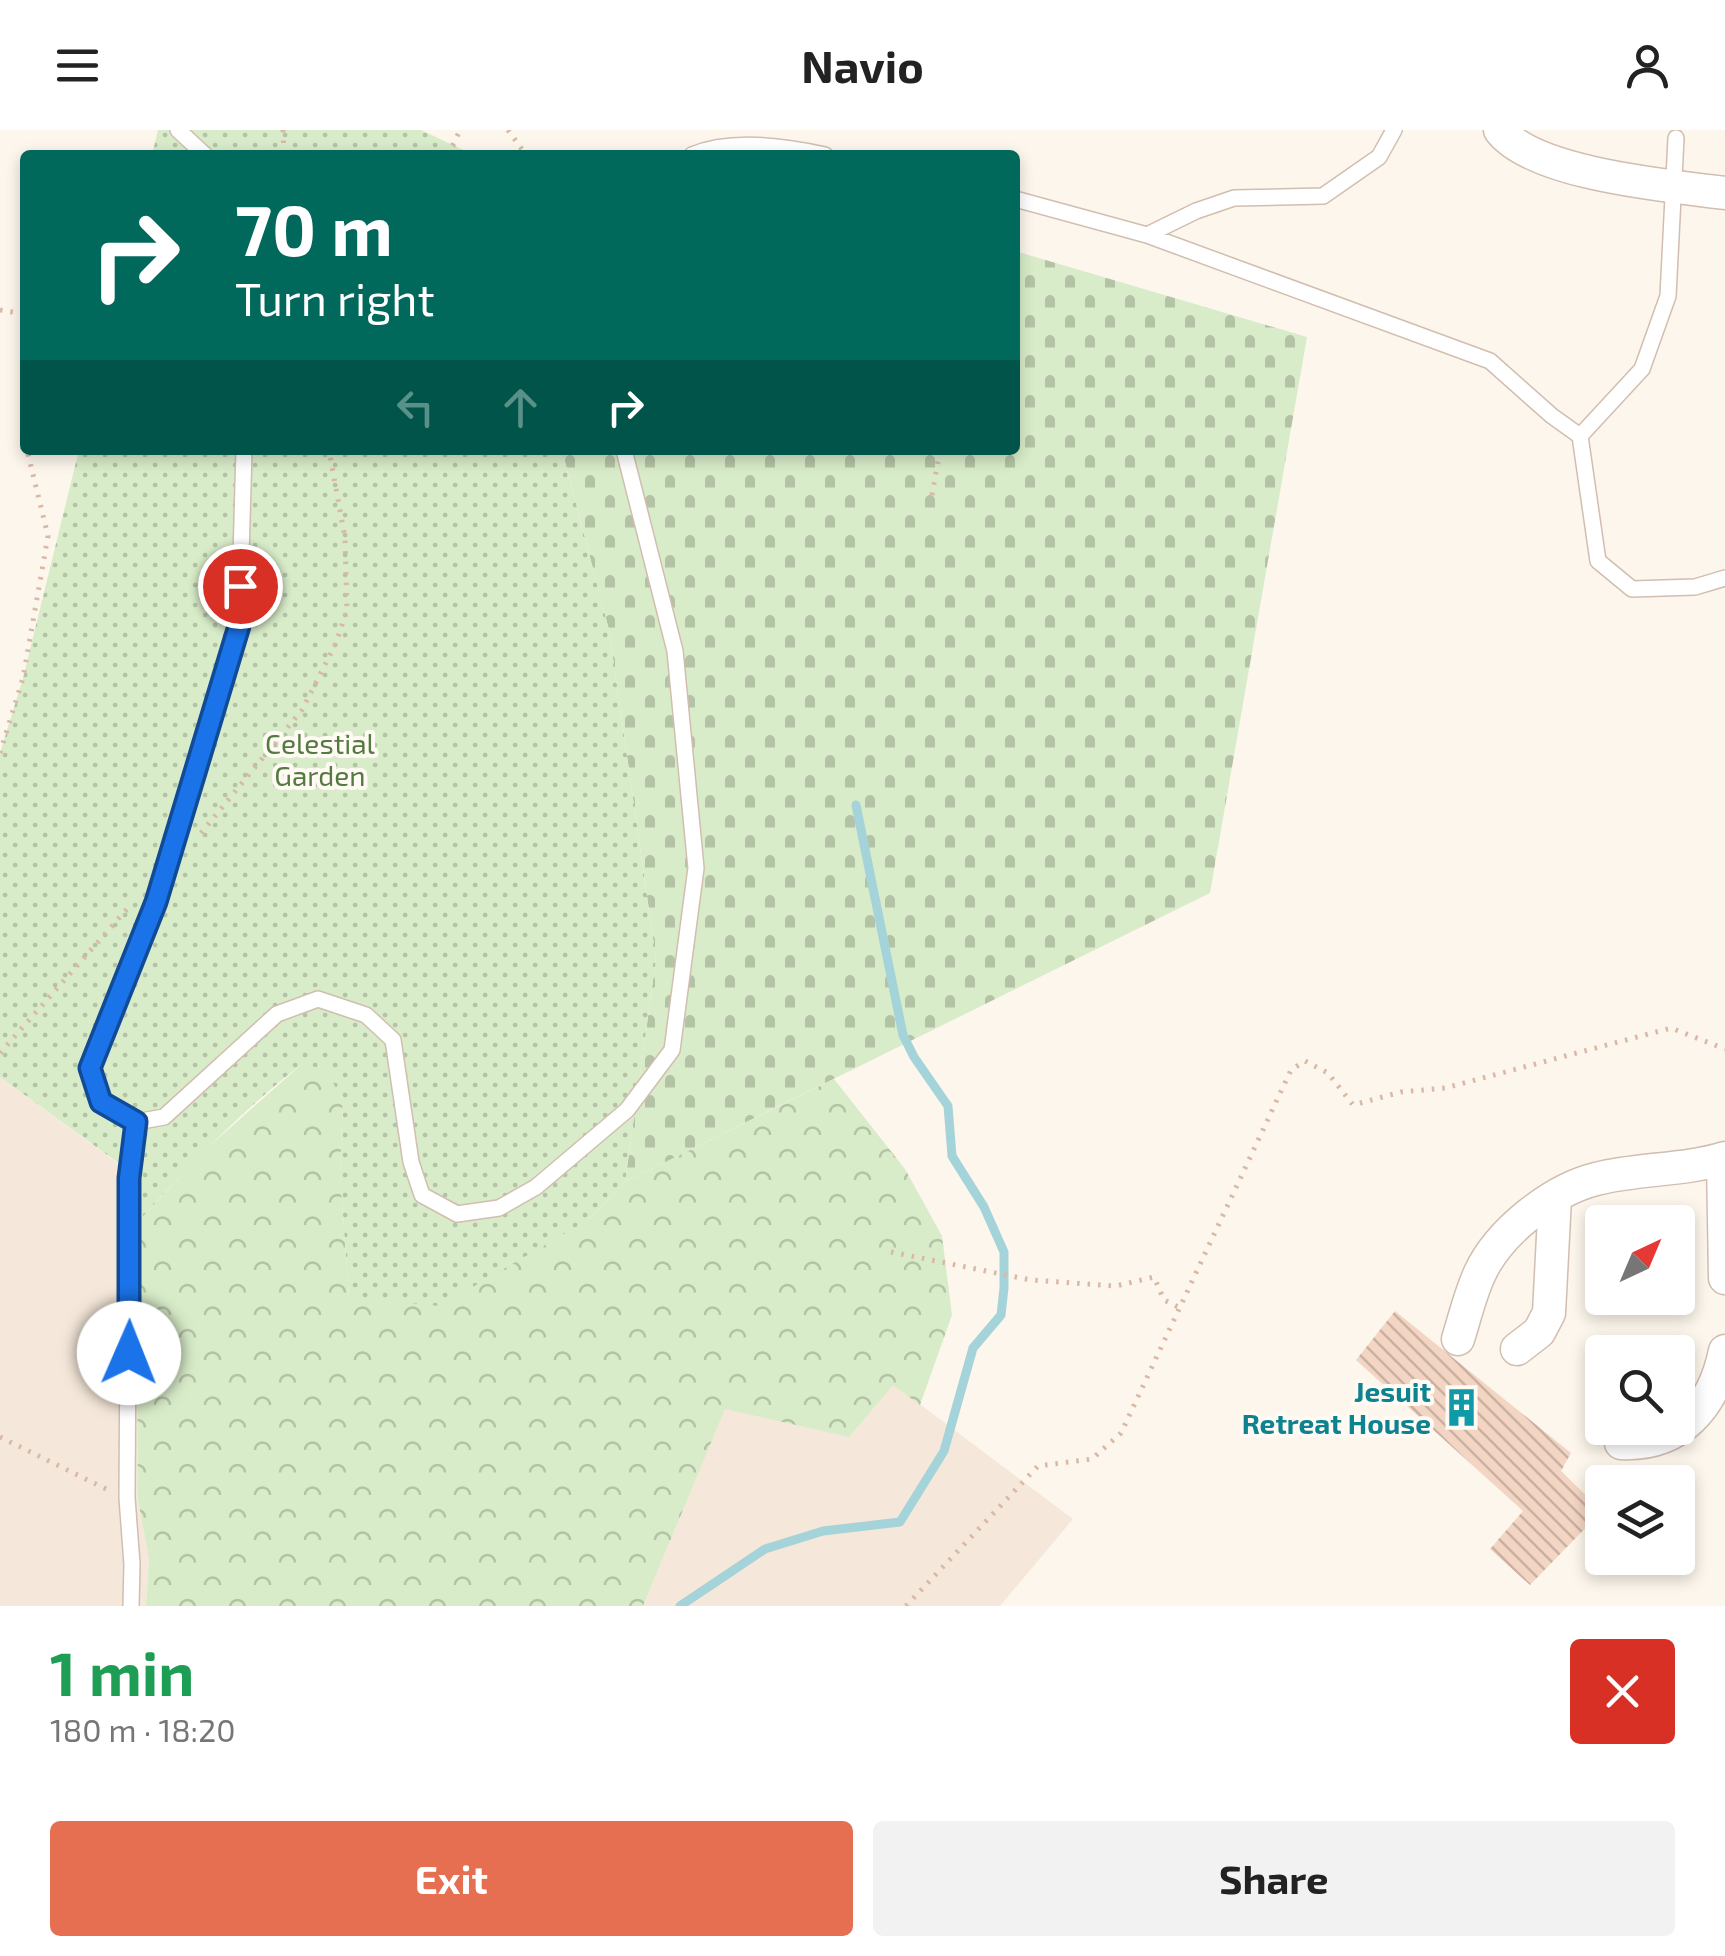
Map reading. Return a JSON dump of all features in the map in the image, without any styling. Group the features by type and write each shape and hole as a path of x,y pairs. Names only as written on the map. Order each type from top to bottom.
{"street":[{"path":"1500,130 1511,144 1532,156 1569,167 1725,193"},
{"path":"1458,1339 1479,1274 1496,1245 1555,1198 1592,1180 1724,1158 1725,1278"},
{"path":"1518,1350 1539,1332 1549,1313 1555,1198"},
{"path":"1695,1412 1710,1395 1720,1375 1725,1350"}],"lane":[{"path":"178,130 200,150"},
{"path":"1147,235 1234,198 1323,196 1379,157 1394,130"},
{"path":"1580,436 1642,369 1668,296 1676,138"},
{"path":"704,150 801,150"},
{"path":"1020,199 1147,235 1490,361 1580,436 1598,561 1632,590 1696,587 1725,578"},
{"path":"244,455 239,626 156,902 90,1068 101,1102 136,1122 164,1117 277,1014 318,999 366,1015 393,1040 411,1162 422,1196 457,1214 499,1208 536,1187 627,1110 672,1050 696,868 675,651 625,455"},
{"path":"130,1606 129,1178 136,1122"}],"path":[{"path":"0,753 23,678 48,536 28,455"},
{"path":"932,495 939,455"},
{"path":"906,1606 1038,1466 1092,1459 1122,1433 1291,1070 1306,1061 1328,1073 1353,1105 1400,1092 1445,1088 1671,1028 1725,1049"},
{"path":"891,1252 1031,1280 1116,1286 1154,1277 1164,1300 1180,1308"},
{"path":"0,1437 127,1498"}],"shaded area":[{"path":"0,1077 136,1177 138,1500 149,1559 146,1606 0,1606"},
{"path":"893,1384 1073,1519 1000,1606 643,1606 725,1408 849,1436"}],"green space":[{"path":"158,130 421,130 463,150 153,150"},
{"path":"1020,252 1307,337 1210,893 625,1182 656,959 609,630 563,455 1020,455"},
{"name":"Celestial Garden","path":"78,455 563,455 609,630 656,959 625,1182 588,1220 440,1306 349,1297 340,1173 343,1099 324,1069 302,1064 216,1140 136,1224 136,1176 0,1077 0,753 23,678"},
{"path":"302,1064 324,1068 343,1099 340,1173 349,1297 588,1220 625,1182 834,1079 905,1169 942,1236 952,1315 920,1405 893,1385 849,1437 725,1409 643,1606 146,1606 149,1559 138,1500 136,1224 204,1151"}],"building":[{"name":"Jesuit Retreat House","path":"1395,1311 1571,1453 1561,1471 1585,1494 1585,1528 1530,1585 1490,1549 1523,1511 1356,1360"}],"waterway":[{"path":"680,1606 765,1549 823,1531 900,1522 944,1451 973,1348 1001,1315 1004,1252 984,1207 952,1156 948,1106 903,1035 856,805"}],"place":[{"name":"Jesuit Retreat House","path":"1461,1407"}],"route":[{"path":"129,1353 129,1178 136,1122 101,1102 90,1068 156,902 239,626 240,586"}]}
